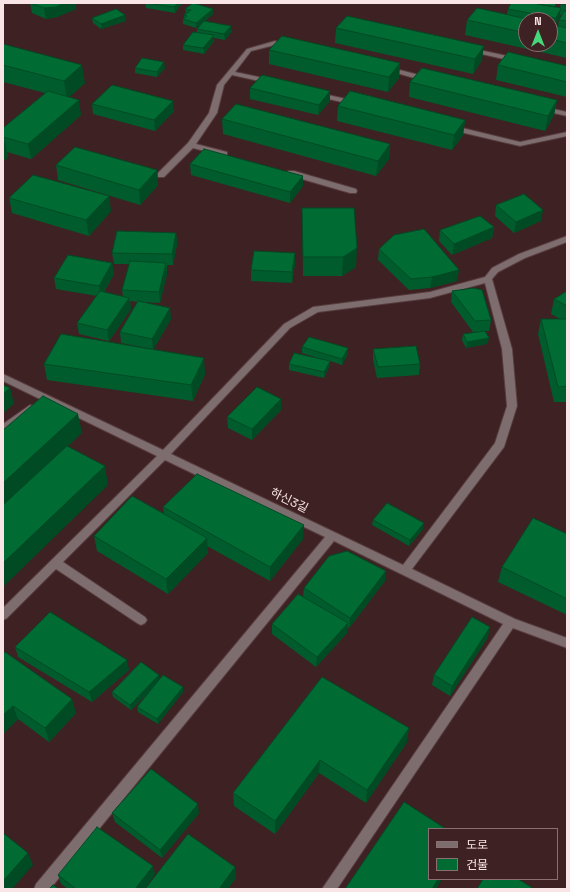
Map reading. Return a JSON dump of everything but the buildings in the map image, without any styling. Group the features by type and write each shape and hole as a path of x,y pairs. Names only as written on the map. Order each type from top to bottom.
{"street":[{"path":"161,175 191,145 213,112 221,85 249,50 275,43 297,48"},
{"path":"466,50 528,62"},
{"path":"378,67 439,82"},
{"path":"231,73 276,84"},
{"path":"307,91 360,104"},
{"path":"537,107 567,114"},
{"path":"444,125 520,144 567,134"},
{"path":"191,145 235,157"},
{"path":"280,170 353,191"},
{"path":"3,615 164,455 286,326 316,309 430,295 488,279 495,270 522,256 567,239"},
{"path":"404,570 500,444 512,406 506,349 488,279"},
{"name":"하신3길","path":"3,377 511,622 567,643"},
{"path":"3,429 44,396"},
{"path":"41,889 332,536"},
{"path":"55,563 141,620"},
{"path":"330,889 511,622"}]}
